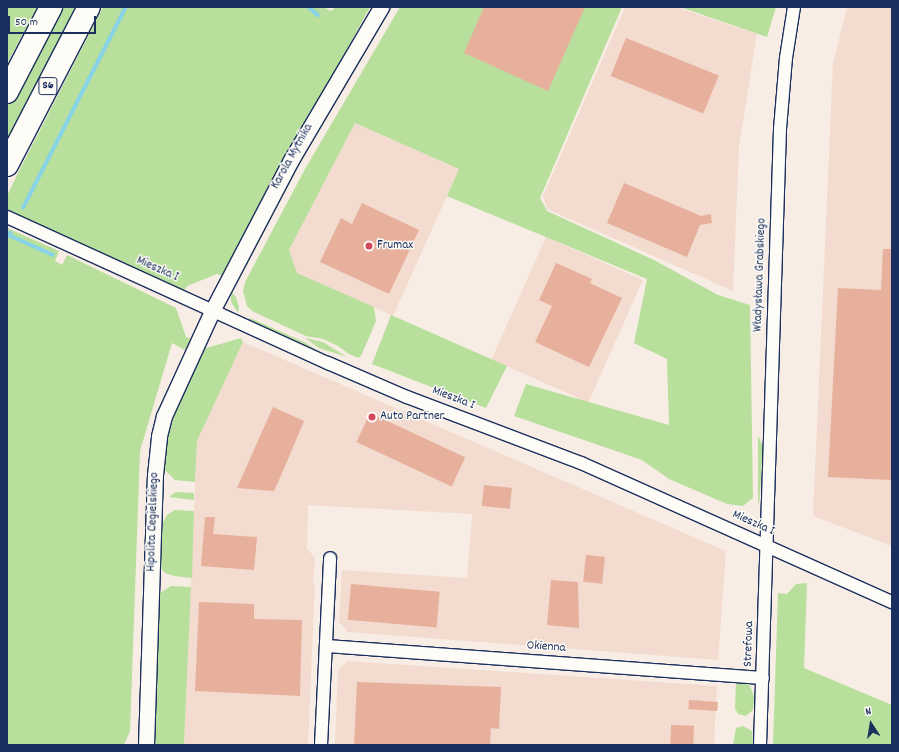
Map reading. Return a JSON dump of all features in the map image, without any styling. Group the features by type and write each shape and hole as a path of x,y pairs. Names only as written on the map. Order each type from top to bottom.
{"highway":[{"path":"7,92 50,7"},
{"name":"S6","path":"7,165 89,7"}],"street":[{"name":"Karola Mytnika","path":"212,311 290,160 380,7"},
{"name":"Władysława Grabskiego","path":"766,544 781,116 786,58 794,7"},
{"name":"Mieszka I","path":"7,217 212,311 406,397 581,462 892,602"},
{"name":"Hipolita Cegielskiego","path":"146,745 159,436 164,416 212,311"},
{"name":"Strefowa","path":"760,745 766,544"},
{"path":"321,745 330,558"},
{"name":"Okienna","path":"326,646 763,678"}],"shaded area":[{"path":"625,7 676,7 757,34 739,146 733,291 547,209 543,196"},
{"path":"847,7 892,7 892,546 813,516 833,63"},
{"path":"355,123 459,169 393,316 297,273 289,250"},
{"path":"546,237 643,280 588,403 491,359"},
{"path":"243,342 726,551 718,660 348,632 339,622 342,570 467,578 472,514 308,505 307,549 315,557 313,583 315,583 308,745 184,745 197,441"},
{"path":"348,661 717,686 714,745 335,745 338,670"}],"green space":[{"path":"7,7 37,7 7,64"},
{"path":"58,7 82,7 7,151 7,105"},
{"path":"103,7 323,7 331,11 336,7 370,7 223,276 217,274 187,286 184,291 7,212 7,196"},
{"path":"388,7 392,7 299,165 239,280 234,281 275,202"},
{"path":"400,7 622,7 540,198 547,211 654,260 718,295 750,305 753,498 743,506 727,504 669,479 642,460 514,416 526,384 669,425 667,359 634,343 647,279 447,196 459,169 355,123 289,250 297,273 374,307 376,321 362,354 359,358 349,354 338,346 323,339 306,336 252,311 247,306 243,291 245,282 305,169"},
{"path":"680,7 776,7 767,37"},
{"path":"7,228 59,251 55,261 62,265 67,255 176,308 186,337 191,339 187,351 172,343 140,451 130,731 124,745 7,745"},
{"path":"231,292 236,297 239,307 238,313 231,302"},
{"path":"391,315 507,366 486,408 372,364"},
{"path":"250,318 304,342 318,351 247,320"},
{"path":"241,338 243,342 197,441 195,482 175,480 165,470 164,459 170,425 187,382 203,349"},
{"path":"305,338 323,342 347,357 319,348"},
{"path":"758,435 763,447 759,506 758,501"},
{"path":"176,492 194,493 194,500 169,497"},
{"path":"175,510 194,511 192,578 174,576 165,573 161,568 162,524 167,515"},
{"path":"807,583 804,668 892,705 892,745 773,745 778,593 787,594 796,584"},
{"path":"171,586 191,587 184,745 152,745 159,599 160,593"},
{"path":"736,682 743,682 750,686 754,697 753,710 746,716 738,714 735,708"},
{"path":"743,726 752,731 753,745 733,745 736,728"}],"building":[{"path":"484,7 585,7 548,91 464,53"},
{"path":"626,38 719,75 703,113 611,76"},
{"path":"624,183 701,216 711,214 712,223 700,225 687,257 607,223"},
{"name":"Frumax","path":"362,203 419,230 389,294 320,262 341,218 352,224"},
{"path":"883,249 892,249 892,480 828,477 838,288 881,290"},
{"path":"556,263 592,279 590,283 622,298 589,367 535,342 552,306 539,300"},
{"path":"273,407 304,421 283,471 274,491 237,488"},
{"path":"370,413 465,457 452,486 356,442"},
{"path":"484,485 512,488 510,509 482,506"},
{"path":"205,517 215,517 213,534 257,537 254,570 201,566"},
{"path":"586,555 605,557 602,584 583,582"},
{"path":"551,580 578,582 579,628 547,625"},
{"path":"351,584 440,592 437,628 348,620"},
{"path":"199,602 254,604 254,619 302,620 300,696 195,691"},
{"path":"357,682 501,687 499,729 491,728 490,745 354,745"},
{"path":"689,700 718,702 717,711 688,709"},
{"path":"671,725 694,726 693,745 670,745"}],"waterway":[{"path":"23,208 126,7"},
{"path":"309,7 318,15"},
{"path":"11,233 9,235 53,255"}],"place":[{"name":"Frumax","path":"369,246"},
{"name":"Auto Partner","path":"372,417"}]}
